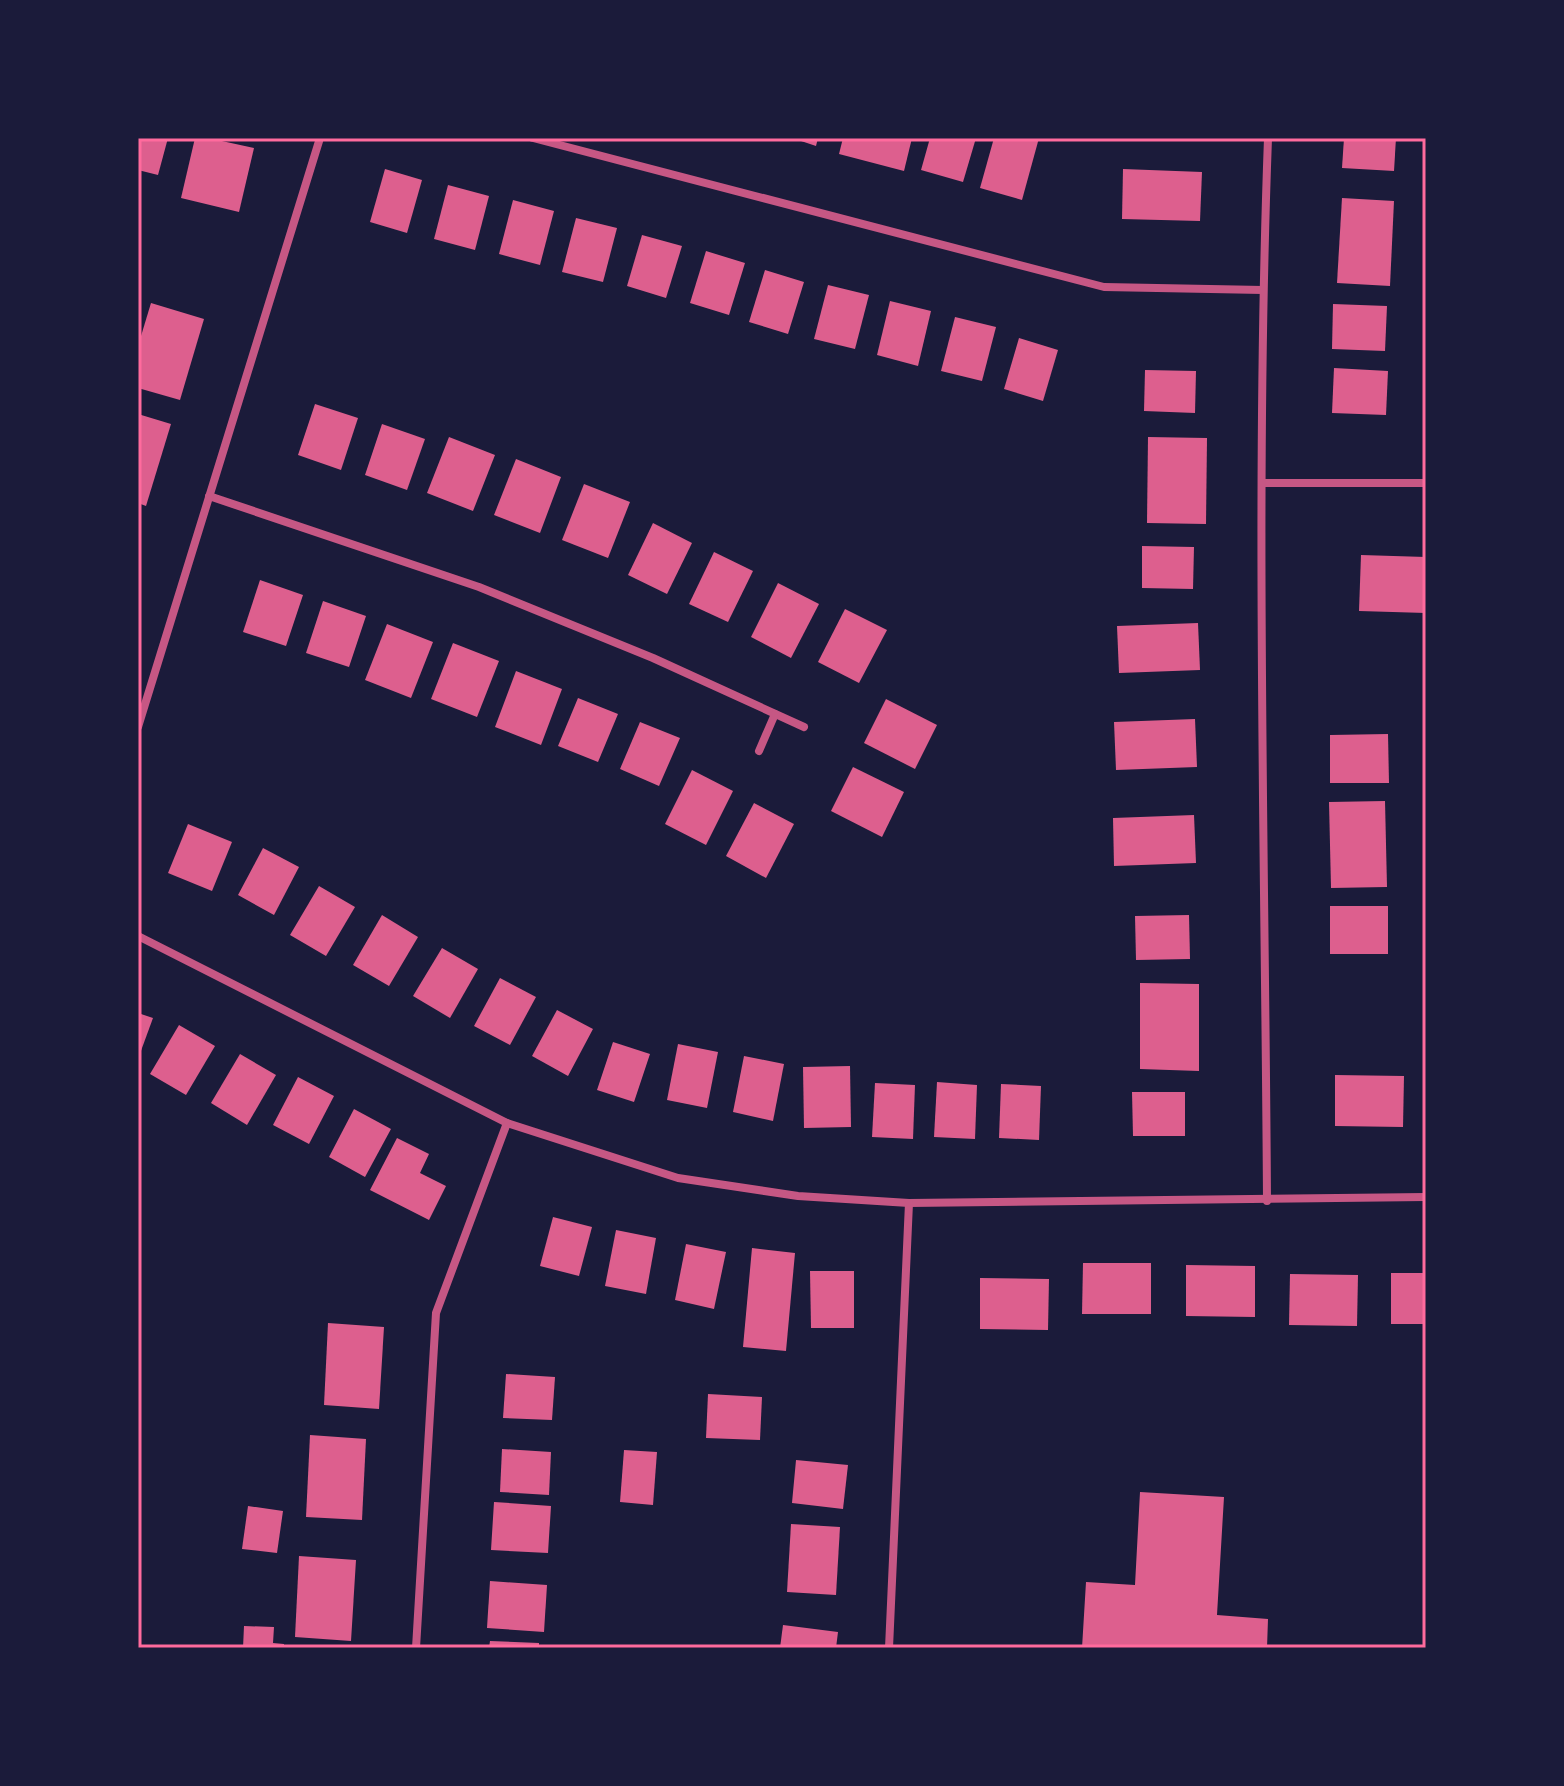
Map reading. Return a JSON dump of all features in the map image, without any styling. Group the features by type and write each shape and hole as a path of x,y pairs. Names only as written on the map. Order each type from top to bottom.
{"street":[{"path":"138,727 320,138"},
{"path":"533,138 1104,287 1263,290"},
{"path":"1267,1201 1262,483 1268,138"},
{"path":"1262,483 1426,483"},
{"path":"209,496 479,587 653,658 804,727"},
{"path":"759,751 775,714"},
{"path":"138,936 507,1123 678,1178 798,1196 909,1203 1426,1197"},
{"path":"416,1648 436,1313 507,1123"},
{"path":"889,1648 909,1203"}],"building":[{"path":"138,138 168,138 158,175 138,170"},
{"path":"195,138 254,148 239,212 181,198"},
{"path":"792,138 818,138 816,146"},
{"path":"843,138 912,138 904,171 839,154"},
{"path":"930,138 976,138 963,182 921,170"},
{"path":"994,138 1039,138 1022,200 980,188"},
{"path":"1344,138 1396,138 1394,171 1342,168"},
{"path":"385,169 422,180 407,233 370,222"},
{"path":"1123,169 1202,172 1200,221 1122,219"},
{"path":"448,185 489,196 475,250 434,239"},
{"path":"1342,198 1394,201 1390,286 1337,283"},
{"path":"513,200 554,211 540,265 499,254"},
{"path":"576,218 617,228 603,282 562,272"},
{"path":"642,235 682,246 666,298 627,286"},
{"path":"706,251 745,263 729,315 690,303"},
{"path":"765,270 804,282 788,334 749,322"},
{"path":"828,285 869,295 855,349 814,339"},
{"path":"890,301 931,311 918,366 877,355"},
{"path":"151,303 204,319 180,400 138,388 138,346"},
{"path":"1333,304 1387,306 1385,351 1332,349"},
{"path":"955,317 996,327 982,381 941,371"},
{"path":"1019,338 1058,350 1043,401 1004,389"},
{"path":"1334,368 1388,371 1386,415 1332,413"},
{"path":"1145,370 1196,371 1195,413 1144,411"},
{"path":"315,404 358,418 341,470 298,455"},
{"path":"138,414 171,424 146,506 138,503"},
{"path":"382,424 425,439 407,490 365,475"},
{"path":"449,437 495,455 473,511 427,493"},
{"path":"1148,437 1207,438 1206,524 1147,523"},
{"path":"516,459 561,477 540,533 494,515"},
{"path":"584,484 630,502 608,558 562,540"},
{"path":"653,523 692,543 667,594 628,575"},
{"path":"1142,546 1194,547 1193,589 1142,588"},
{"path":"714,552 753,571 728,622 689,604"},
{"path":"1361,555 1426,557 1426,613 1359,611"},
{"path":"260,580 303,595 286,646 243,632"},
{"path":"778,583 819,604 791,658 751,637"},
{"path":"323,601 366,616 349,667 306,653"},
{"path":"845,609 887,630 859,683 818,662"},
{"path":"1198,623 1200,670 1119,673 1117,626"},
{"path":"387,624 433,642 411,698 365,680"},
{"path":"453,643 499,661 477,717 431,699"},
{"path":"516,671 562,689 541,745 495,727"},
{"path":"578,698 618,714 598,762 558,746"},
{"path":"886,699 937,725 915,769 864,743"},
{"path":"1195,719 1197,767 1116,770 1114,722"},
{"path":"640,722 680,738 659,786 620,769"},
{"path":"1388,734 1389,783 1330,783 1330,735"},
{"path":"853,767 904,792 882,837 831,811"},
{"path":"692,770 733,791 706,845 665,824"},
{"path":"1385,801 1387,887 1331,888 1329,802"},
{"path":"754,803 794,824 766,878 726,856"},
{"path":"1194,815 1196,863 1114,866 1113,818"},
{"path":"188,824 232,842 212,891 168,873"},
{"path":"263,848 299,867 274,915 238,895"},
{"path":"319,886 355,907 326,956 290,935"},
{"path":"1330,906 1388,906 1388,954 1330,954"},
{"path":"382,915 418,937 389,986 353,965"},
{"path":"1189,915 1190,959 1136,960 1135,916"},
{"path":"442,948 478,969 450,1018 413,996"},
{"path":"500,978 536,997 510,1045 474,1026"},
{"path":"1140,983 1199,984 1199,1071 1140,1069"},
{"path":"557,1010 593,1029 568,1076 532,1056"},
{"path":"138,1013 153,1018 138,1059"},
{"path":"179,1025 215,1046 186,1095 150,1074"},
{"path":"613,1042 650,1054 634,1102 597,1090"},
{"path":"678,1044 718,1052 707,1108 667,1100"},
{"path":"240,1054 276,1075 247,1125 211,1103"},
{"path":"744,1056 784,1064 773,1121 733,1112"},
{"path":"850,1066 851,1127 804,1128 803,1067"},
{"path":"1335,1075 1404,1076 1403,1127 1335,1126"},
{"path":"298,1077 334,1096 309,1144 273,1125"},
{"path":"937,1082 977,1085 975,1139 934,1137"},
{"path":"875,1083 915,1085 913,1139 872,1137"},
{"path":"1001,1084 1041,1086 1039,1140 999,1138"},
{"path":"1132,1092 1185,1092 1185,1136 1133,1136"},
{"path":"354,1109 391,1129 365,1177 329,1157"},
{"path":"397,1138 429,1154 420,1173 446,1186 429,1220 370,1190"},
{"path":"553,1217 592,1227 579,1276 540,1266"},
{"path":"616,1230 656,1238 646,1294 605,1286"},
{"path":"686,1244 726,1252 714,1309 675,1300"},
{"path":"752,1248 795,1253 786,1351 743,1347"},
{"path":"1083,1263 1151,1263 1151,1314 1082,1314"},
{"path":"1186,1265 1255,1266 1255,1317 1186,1316"},
{"path":"810,1271 854,1271 854,1328 811,1328"},
{"path":"1391,1273 1426,1273 1426,1324 1391,1324"},
{"path":"1290,1274 1358,1275 1357,1326 1289,1325"},
{"path":"980,1278 1049,1279 1048,1330 980,1329"},
{"path":"328,1323 384,1327 379,1409 324,1405"},
{"path":"506,1374 555,1377 552,1420 503,1418"},
{"path":"708,1394 762,1397 760,1440 706,1438"},
{"path":"310,1435 366,1439 362,1520 306,1517"},
{"path":"502,1449 551,1452 549,1495 500,1492"},
{"path":"624,1450 657,1452 653,1505 620,1502"},
{"path":"796,1460 848,1465 843,1509 792,1503"},
{"path":"1140,1492 1224,1497 1217,1615 1268,1619 1267,1648 1082,1648 1086,1582 1135,1585"},
{"path":"494,1502 551,1506 548,1553 491,1550"},
{"path":"248,1506 283,1511 277,1553 242,1549"},
{"path":"791,1524 840,1527 836,1595 787,1592"},
{"path":"299,1556 356,1560 351,1641 295,1637"},
{"path":"490,1581 547,1585 544,1632 487,1628"},
{"path":"783,1625 838,1632 836,1648 780,1648"},
{"path":"244,1626 274,1627 273,1643 284,1644 284,1648 243,1648"},
{"path":"490,1641 539,1643 539,1648 489,1648"}]}
